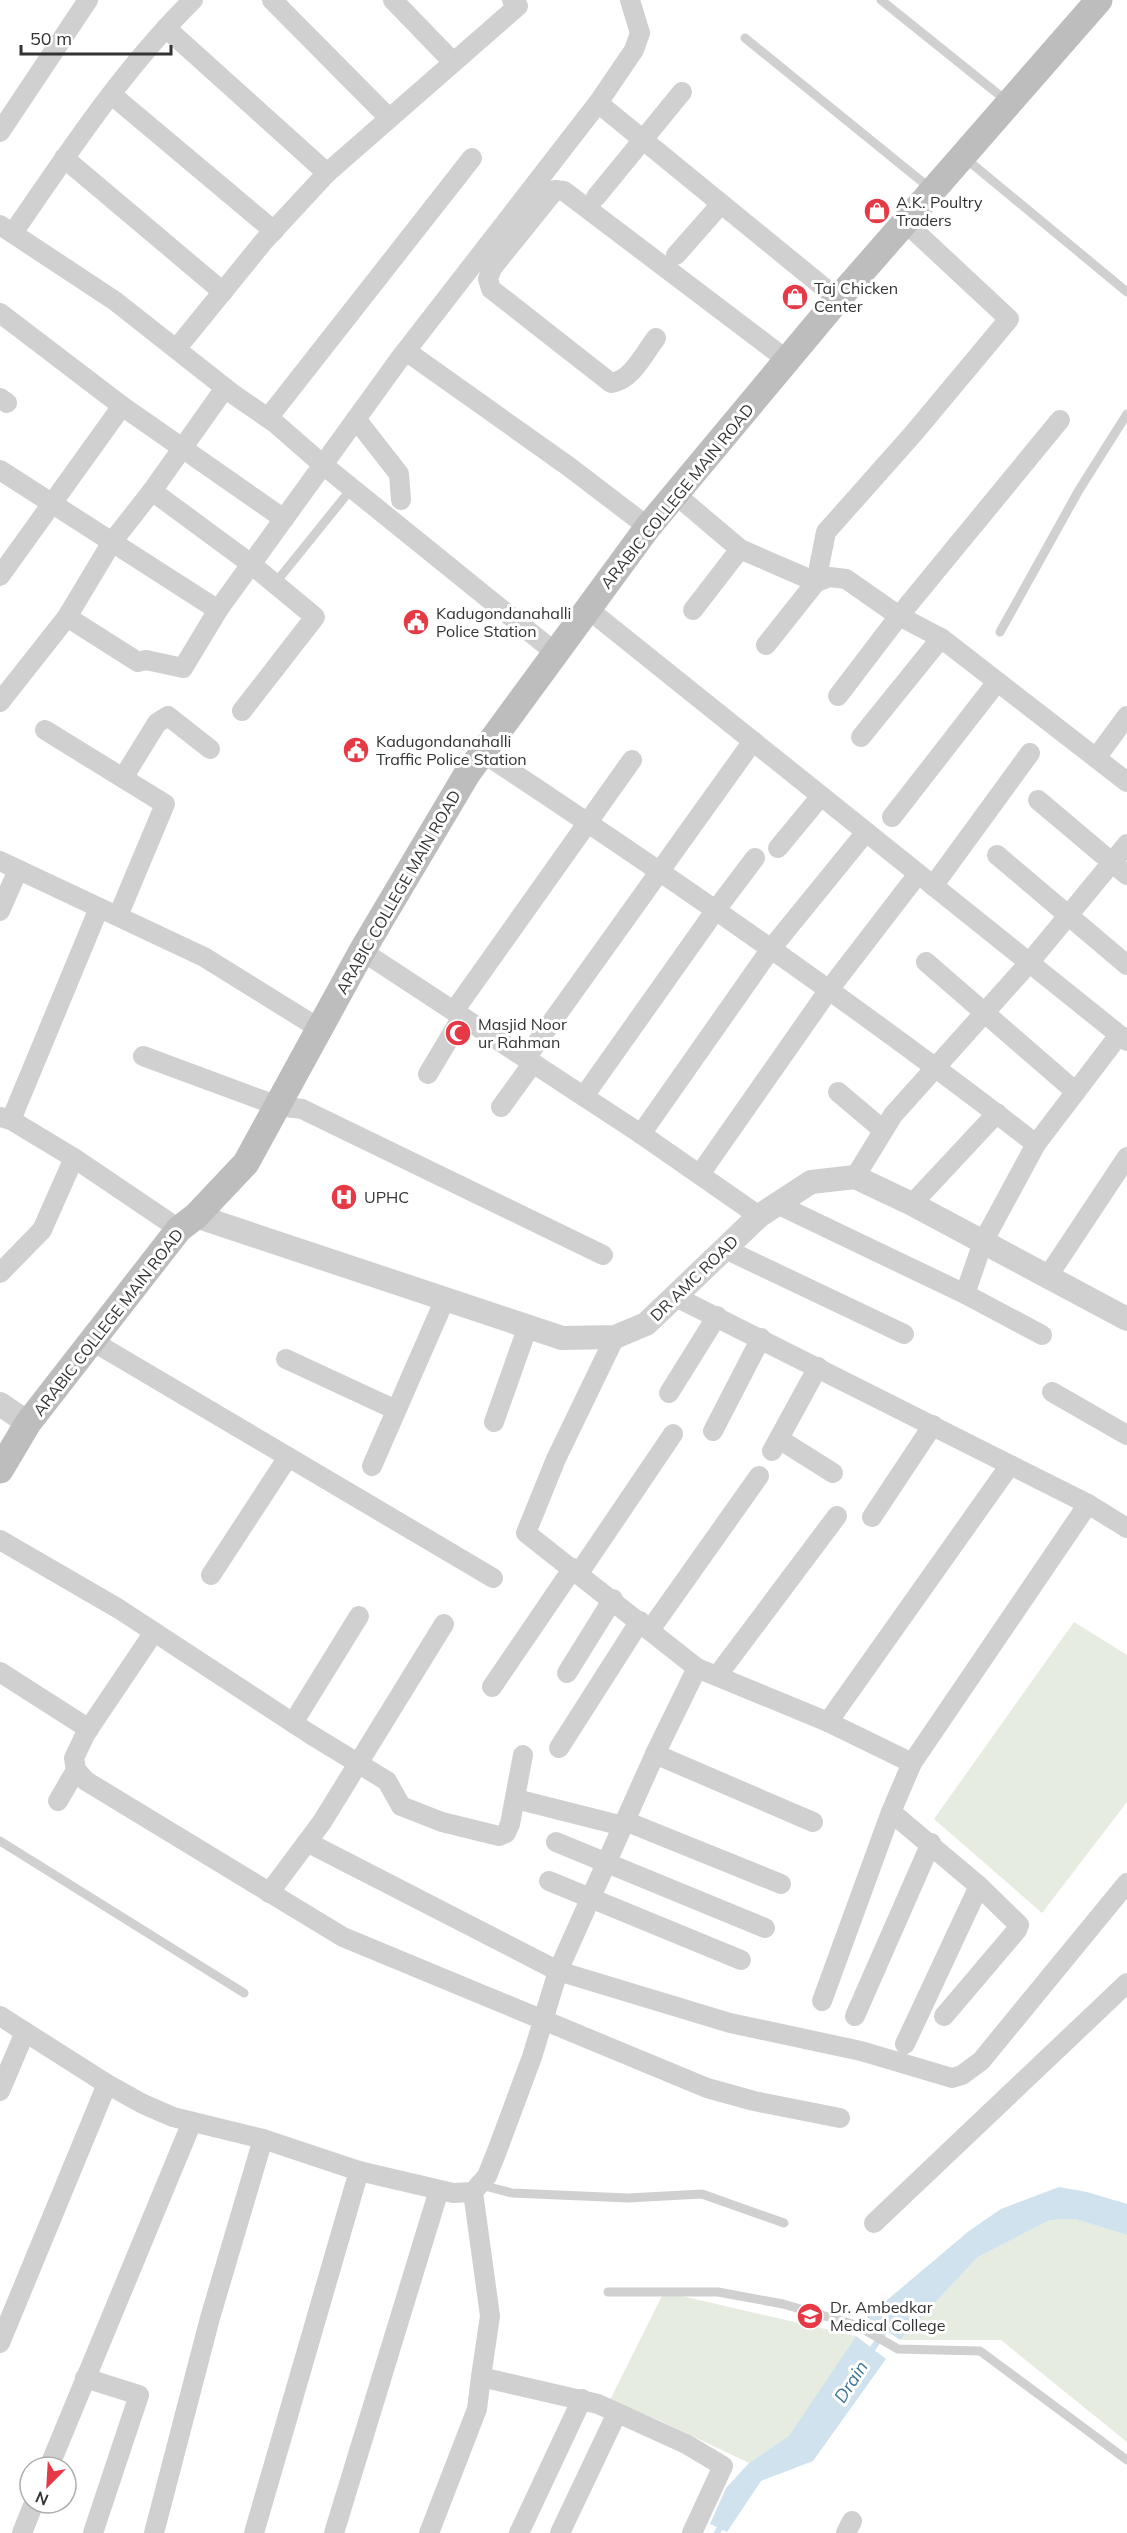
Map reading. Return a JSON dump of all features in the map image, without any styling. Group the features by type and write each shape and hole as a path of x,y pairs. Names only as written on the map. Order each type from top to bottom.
{"main road":[{"name":"ARABIC COLLEGE MAIN ROAD","path":"0,1470 28,1423 92,1341 188,1222 246,1163 362,951 467,774 648,527 838,299 1099,0"}],"street":[{"path":"0,132 88,0"},
{"path":"193,0 166,28 7,229 116,301 268,418 557,654"},
{"path":"272,0 389,118"},
{"path":"393,0 453,62"},
{"path":"177,348 274,231 327,173 518,6 512,0"},
{"path":"67,617 138,662 146,660 183,668 218,610 322,464 406,351 598,103 634,50 640,33 630,0"},
{"path":"166,28 327,173"},
{"path":"596,197 682,92"},
{"path":"112,95 274,231"},
{"path":"598,103 838,299"},
{"path":"64,158 223,292"},
{"path":"268,418 472,158"},
{"path":"656,338 631,372 621,381 611,383 491,289 488,279 492,268 555,190 564,191 787,360"},
{"path":"676,255 721,204"},
{"path":"766,645 816,582 826,532 1009,319 905,222"},
{"path":"0,313 122,406 284,519"},
{"path":"406,351 568,466 648,527"},
{"path":"0,702 67,617 112,542 152,491 225,387"},
{"path":"0,576 122,406"},
{"path":"356,419 399,474 401,500"},
{"path":"838,696 899,616 1060,420"},
{"path":"0,470 218,610"},
{"path":"152,491 251,564 315,617 242,711"},
{"path":"675,494 740,549 816,582 830,577 846,579 899,616 941,638 1127,782"},
{"path":"693,610 740,549"},
{"path":"588,609 1123,1038 1036,1143 983,1242 965,1294"},
{"path":"861,737 941,638"},
{"path":"892,818 997,682"},
{"path":"123,778 157,723 168,716 210,749"},
{"path":"1096,758 1127,716"},
{"path":"45,730 165,804 118,916"},
{"path":"501,1107 529,1061 658,871 753,741"},
{"path":"483,753 588,822 828,990 936,1067 1036,1143"},
{"path":"700,1174 828,990 926,880 1030,753"},
{"path":"428,1074 458,1014 632,760"},
{"path":"778,848 821,796"},
{"path":"1038,800 1127,875"},
{"path":"641,1134 770,950 866,832"},
{"path":"1127,844 1029,963 883,1130 855,1177 912,1204 1127,1318"},
{"path":"997,855 1127,964"},
{"path":"584,1096 755,858"},
{"path":"0,861 204,957 320,1029"},
{"path":"0,911 18,870"},
{"path":"99,908 5,1119 188,1222"},
{"path":"362,951 700,1174 768,1210 965,1294 1042,1335"},
{"path":"926,962 1076,1092"},
{"path":"143,1056 278,1106 302,1109 603,1255"},
{"path":"838,1092 883,1130"},
{"path":"912,1204 997,1113"},
{"path":"1048,1276 1127,1157"},
{"path":"0,1273 42,1230 74,1158"},
{"name":"DR AMC ROAD","path":"188,1222 445,1299 562,1338 615,1338 646,1324 723,1248 768,1210 811,1182 855,1177"},
{"path":"723,1248 904,1334"},
{"path":"674,1296 1088,1504 1127,1528"},
{"path":"372,1466 445,1299"},
{"path":"669,1394 717,1316"},
{"path":"494,1422 528,1326"},
{"path":"615,1338 556,1459 526,1533 613,1599 697,1668 828,1722 912,1763"},
{"path":"713,1431 761,1338"},
{"path":"92,1341 493,1578"},
{"path":"286,1359 396,1410"},
{"path":"818,1367 776,1445 833,1473"},
{"path":"1052,1392 1127,1435"},
{"path":"0,1404 28,1423"},
{"path":"872,1517 933,1425"},
{"path":"492,1687 674,1434"},
{"path":"211,1575 288,1457"},
{"path":"828,1722 1010,1465"},
{"path":"560,1748 645,1625 759,1476"},
{"path":"822,2001 891,1812 912,1763 1088,1504"},
{"path":"717,1676 837,1516"},
{"path":"0,1540 154,1632 293,1724 387,1781 401,1806 442,1821 499,1836 506,1833 510,1824 523,1755"},
{"path":"567,1673 613,1599"},
{"path":"293,1724 359,1616"},
{"path":"269,1893 307,1842 359,1764 444,1624"},
{"path":"154,1632 89,1729 74,1758 76,1770 86,1781 343,1937 707,2088 754,2101 840,2118"},
{"path":"429,2533 477,2409 490,2316 477,2189 528,2067 558,1971 655,1754 697,1668"},
{"path":"0,1672 89,1729"},
{"path":"655,1754 813,1822"},
{"path":"58,1801 76,1770"},
{"path":"516,1799 624,1823 781,1884"},
{"path":"891,1812 979,1886 1014,1918 1019,1927 944,2016"},
{"path":"307,1842 558,1971 730,2023 861,2051 952,2078 981,2061 1127,1883"},
{"path":"556,1842 765,1928"},
{"path":"855,2016 931,1844"},
{"path":"549,1881 741,1960"},
{"path":"905,2044 979,1886"},
{"path":"874,2223 1127,1983"},
{"path":"0,2016 107,2084 157,2111 263,2139 359,2171 463,2194 477,2189"},
{"path":"0,2091 24,2032"},
{"path":"0,2343 107,2084"},
{"path":"54,2455 192,2122"},
{"path":"154,2533 210,2318 263,2139"},
{"path":"254,2533 359,2171"},
{"path":"334,2533 439,2190"},
{"path":"481,2377 582,2399 686,2444 723,2466 692,2533"},
{"path":"85,2378 139,2396 93,2533"},
{"path":"519,2533 582,2399"},
{"path":"560,2533 617,2413"},
{"path":"22,2533 29,2515"}],"lane":[{"path":"881,0 1009,103"},
{"path":"745,39 933,191"},
{"path":"963,156 1127,292"},
{"path":"1000,632 1079,490 1127,414"},
{"path":"281,576 352,488"},
{"path":"0,1841 244,1993"},
{"path":"477,2189 512,2193 628,2198 702,2194 784,2223"},
{"path":"608,2292 718,2292 783,2304 856,2325 898,2349 980,2350 1127,2460"}],"shaded area":[{"path":"1074,1622 1127,1655 1127,1802 1042,1913 934,1819"},
{"path":"1075,2219 1127,2235 1127,2442 1001,2340 900,2340 978,2257 1050,2220"},
{"path":"664,2292 856,2336 789,2437 749,2463 663,2422 610,2400"}],"water":[{"path":"1059,2187 1087,2192 1127,2204 1127,2235 1075,2219 1050,2220 978,2257 900,2340 867,2317 969,2231 1001,2209"},
{"path":"856,2336 886,2359 813,2461 761,2481 727,2532 710,2524 726,2488 749,2463 789,2436"}],"waterway":[{"name":"Drain","path":"869,2354 890,2323"},
{"name":"Drain","path":"717,2533 724,2521"}],"place":[{"name":"A.K. Poultry Traders","path":"877,211"},
{"name":"Taj Chicken Center","path":"795,297"},
{"name":"Kadugondanahalli Police Station","path":"416,622"},
{"name":"Kadugondanahalli Traffic Police Station","path":"356,750"},
{"name":"Masjid Noor ur Rahman","path":"458,1033"},
{"name":"UPHC","path":"344,1197"},
{"name":"Dr. Ambedkar Medical College","path":"810,2316"}]}
